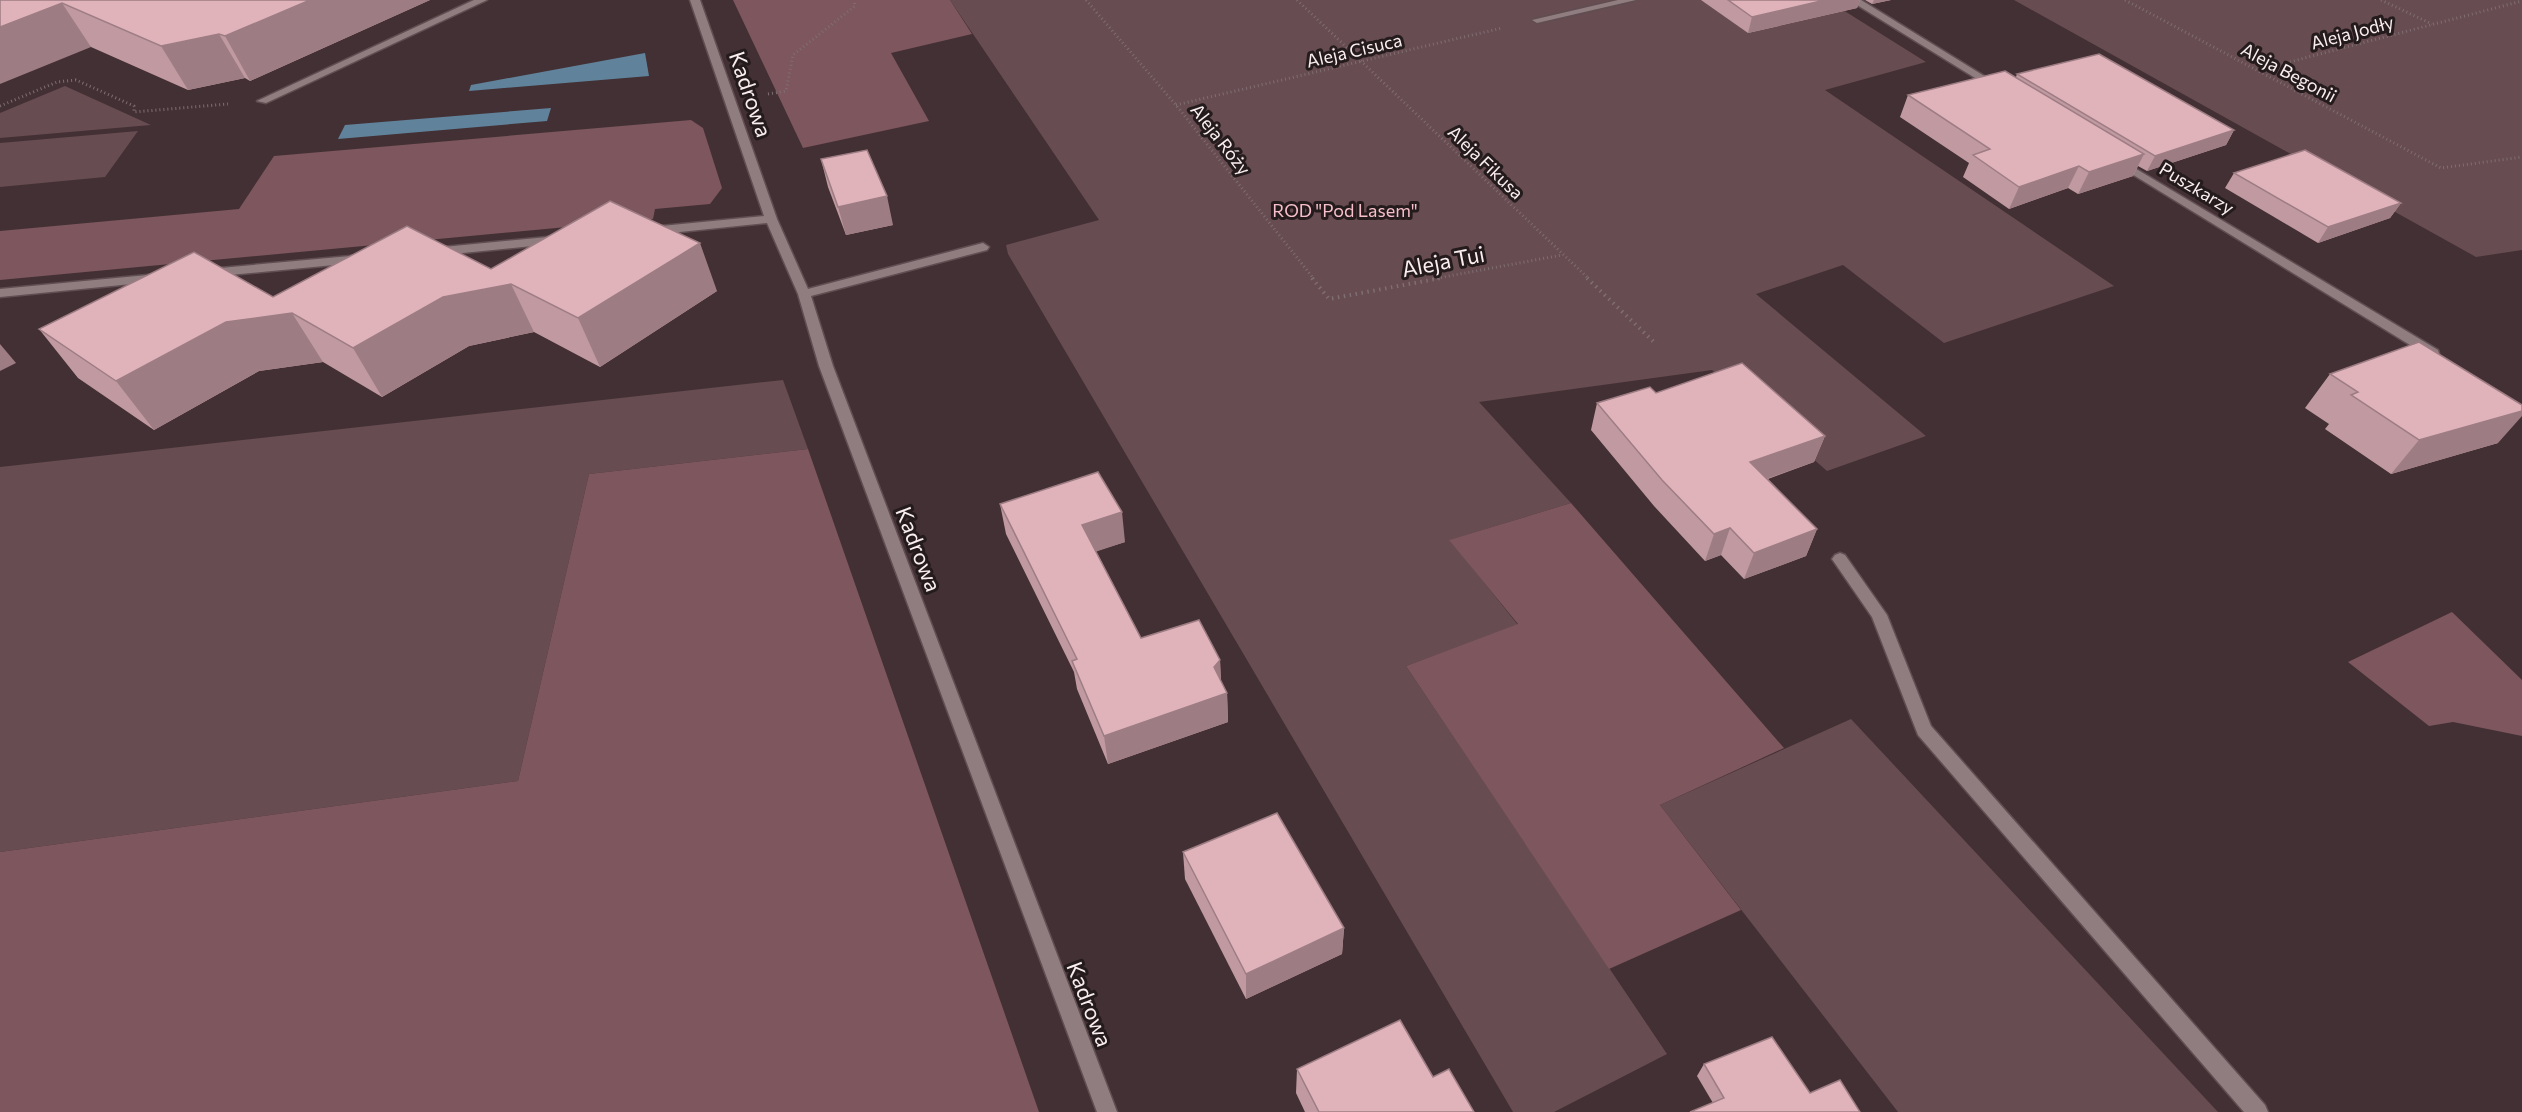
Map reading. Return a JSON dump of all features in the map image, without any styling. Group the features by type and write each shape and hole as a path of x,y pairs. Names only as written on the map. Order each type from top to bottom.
{"street":[{"path":"262,101 482,0"},
{"name":"Kadrowa","path":"694,0 771,219 804,294 826,366 1107,1112"},
{"path":"1538,20 1631,0"},
{"path":"1854,0 2002,90"},
{"name":"Puszkarzy","path":"2104,153 2440,357"},
{"path":"634,232 771,219"},
{"path":"423,253 574,238"},
{"path":"804,294 983,247"},
{"path":"201,274 376,257"},
{"path":"0,293 166,277"},
{"path":"1840,559 1879,615 1924,730 2258,1112"}],"path":[{"path":"730,102 786,91 793,55 855,6 854,0"},
{"name":"Aleja Róży","path":"1086,0 1176,105 1329,299"},
{"name":"Aleja Fikusa","path":"1297,0 1656,344"},
{"name":"Aleja Begonii","path":"2125,0 2441,168 2522,157"},
{"path":"2381,0 2433,24"},
{"name":"Aleja Jodły","path":"2258,71 2522,1"},
{"name":"Aleja Cisuca","path":"1176,105 1538,20"},
{"path":"0,106 57,82 76,80 134,106 134,112 262,101"},
{"name":"Aleja Tui","path":"1329,299 1562,255"}],"green space":[{"name":"ROD \"Pod Lasem\"","path":"950,0 1827,0 1926,62 1825,90 2114,286 1944,343 1843,265 1756,294 1926,436 1827,471 1712,370 1479,402 1571,503 1450,540 1518,625 1406,666 1667,1054 1554,1112 1513,1112 1008,254 1006,245 1099,220"},
{"path":"2014,0 2522,0 2522,250 2476,257"},
{"path":"65,86 151,125 0,138 0,113"},
{"path":"138,131 105,177 0,187 0,143"},
{"path":"783,380 808,449 589,474 518,781 0,852 0,467"},
{"path":"1851,719 2218,1112 1898,1112 1660,805"}],"shaded area":[{"path":"733,0 950,0 972,34 891,53 929,121 803,148"},
{"path":"691,120 703,128 722,188 710,204 655,209 653,219 0,280 0,231 239,209 274,156"},
{"path":"808,449 1039,1112 0,1112 0,852 518,781 589,474"},
{"path":"1571,503 1784,748 1660,805 1741,910 1609,969 1406,666 1518,624 1449,540"},
{"path":"2452,612 2522,680 2522,736 2453,722 2429,726 2348,662"}],"water":[{"path":"645,53 649,76 469,91 471,85"},
{"path":"551,108 547,121 338,139 345,125"}],"building":[{"path":"0,0 310,0 225,36 219,34 161,46 62,3 0,27"},
{"path":"1728,0 1825,0 1752,17"},
{"path":"2099,54 2234,130 2155,156 2017,74"},
{"path":"2005,71 2144,154 2089,172 2079,166 2019,187 1973,155 1990,149 1908,95"},
{"path":"867,150 887,196 838,207 821,159"},
{"path":"2305,150 2401,203 2328,227 2234,173"},
{"path":"610,201 700,243 578,318 511,284 443,297 353,348 292,313 226,322 116,381 39,329 194,252 273,297 407,226 491,269"},
{"path":"2419,342 2522,405 2522,411 2419,440 2351,395 2358,392 2330,374"},
{"path":"1742,363 1825,436 1750,462 1817,529 1754,553 1730,528 1714,534 1662,480 1597,403 1650,387 1656,393"},
{"path":"1098,472 1122,512 1082,525 1141,638 1199,620 1220,660 1214,667 1227,693 1104,736 1072,661 1077,659 1000,504"},
{"path":"1277,813 1344,928 1246,974 1183,852"},
{"path":"1400,1020 1433,1077 1449,1069 1474,1112 1319,1112 1297,1069"},
{"path":"1772,1037 1810,1093 1840,1080 1860,1112 1690,1112 1724,1098 1704,1064"}]}
